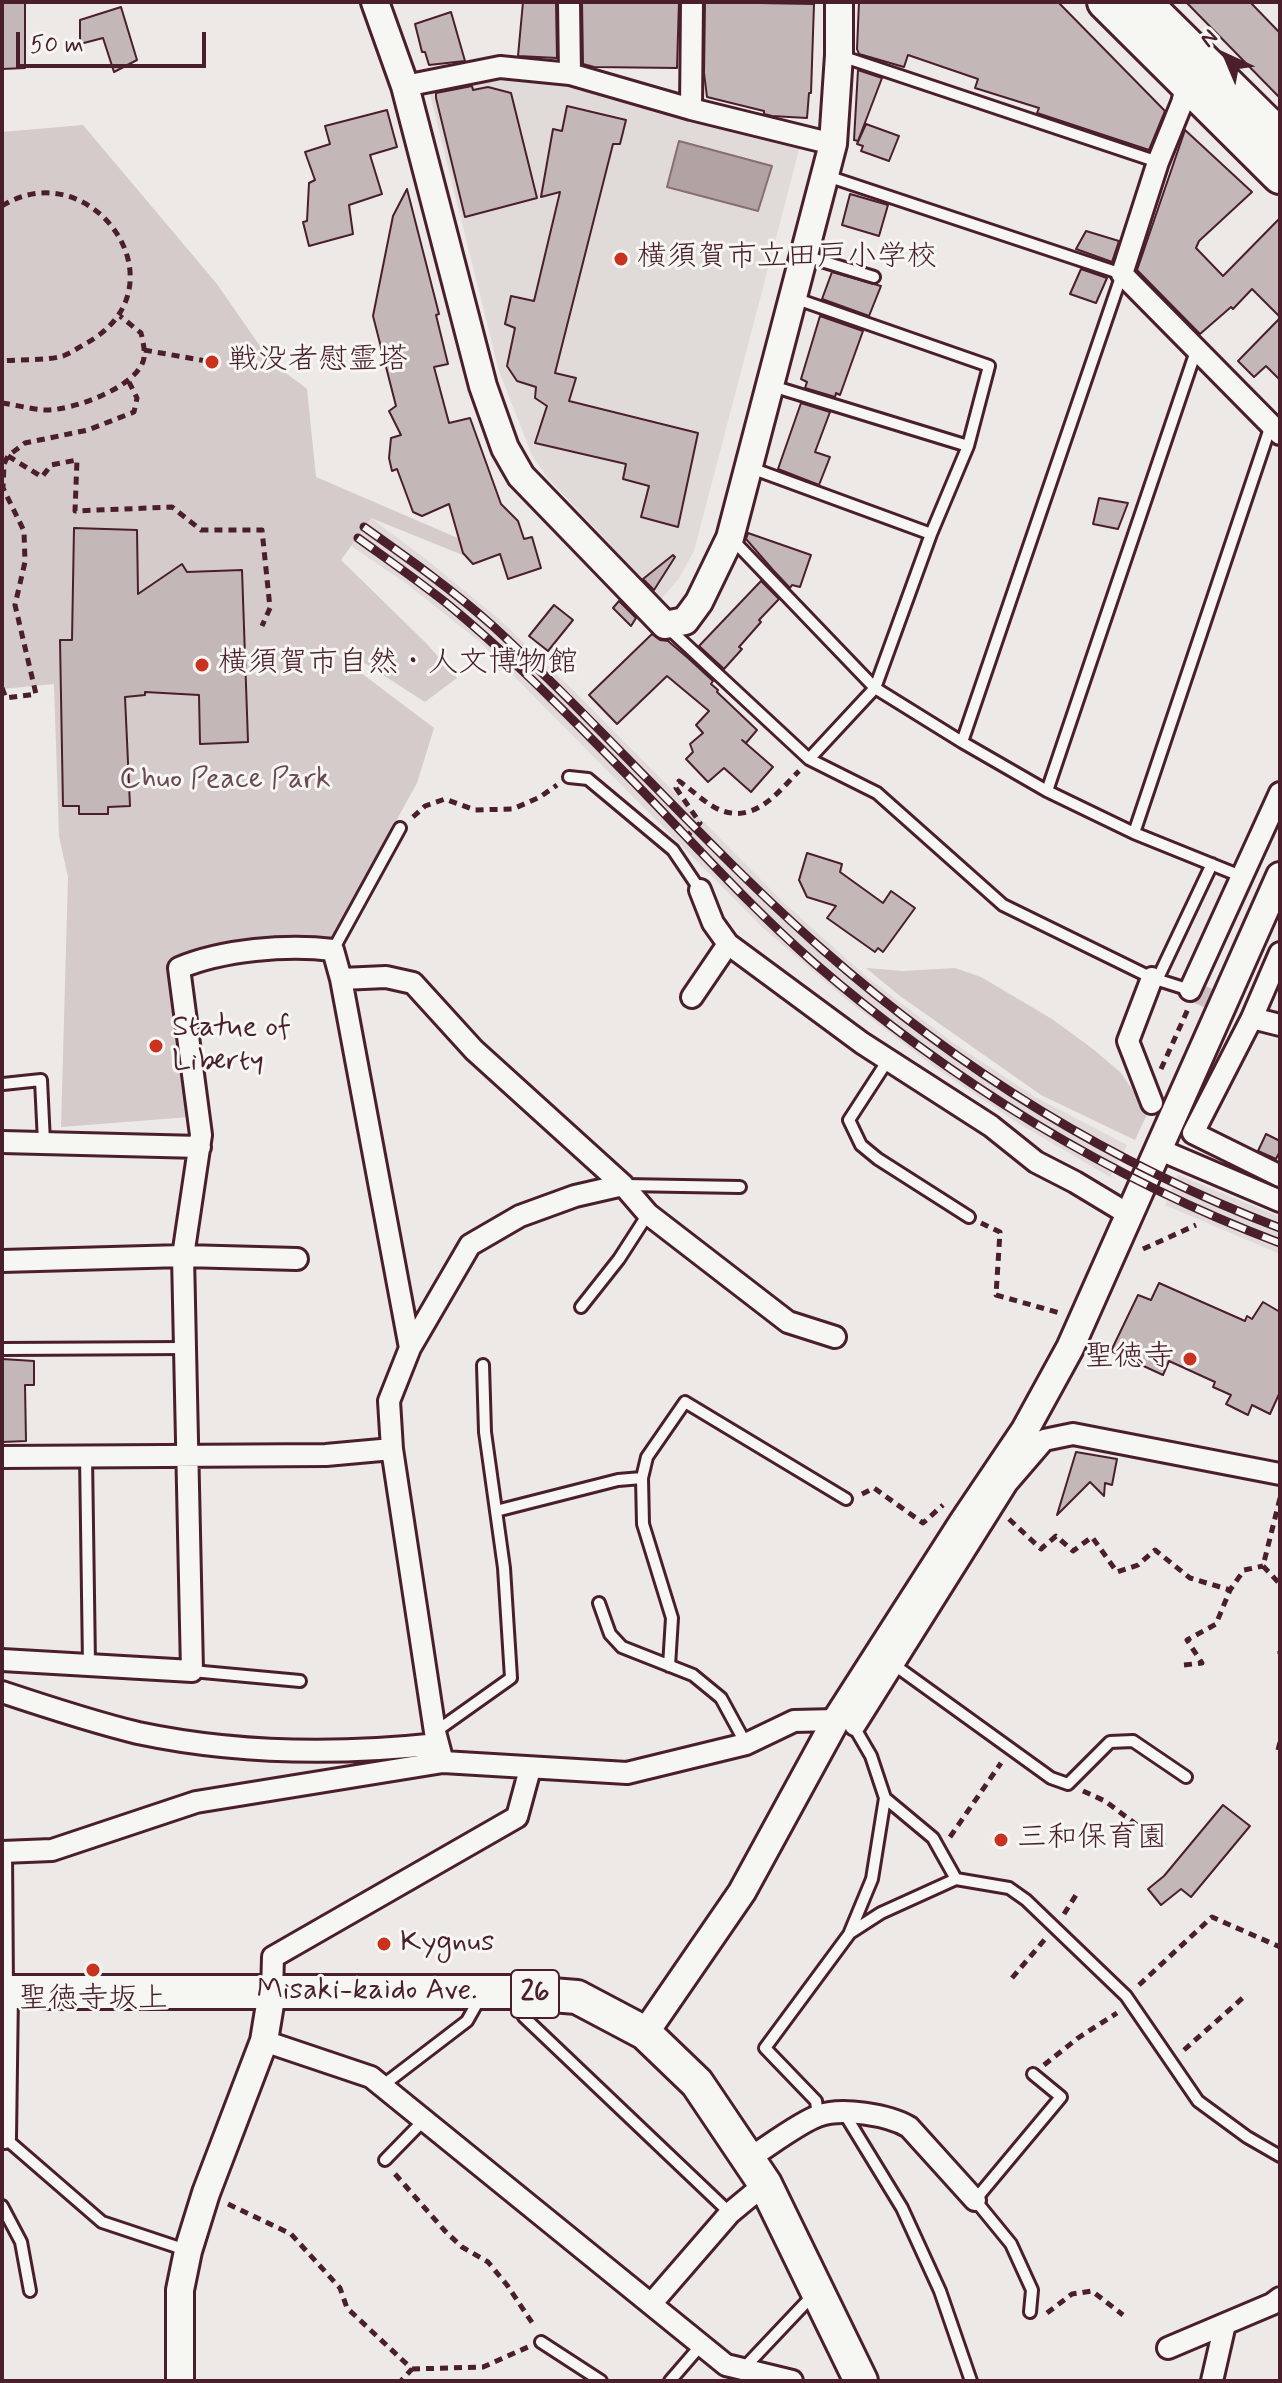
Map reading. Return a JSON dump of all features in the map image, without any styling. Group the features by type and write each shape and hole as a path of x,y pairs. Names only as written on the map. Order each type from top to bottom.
{"highway":[{"path":"1105,2 1280,176"},
{"path":"1143,2 1280,137"}],"main road":[{"name":"Misaki-kaido Ave.","path":"4,1992 499,1992 577,1997 645,2033 697,2083 757,2172 861,2381"}],"street":[{"path":"375,2 405,86 483,386 505,448 521,476 665,625 685,621 699,602 730,538 833,144 839,2"},
{"path":"569,2 570,74"},
{"path":"691,109 692,2"},
{"path":"405,86 500,67 570,74 691,109 833,144"},
{"path":"1187,84 1122,274 1276,429"},
{"path":"1190,998 1280,793"},
{"path":"645,2033 742,1892 1025,1430 1070,1348 1280,876"},
{"path":"700,890 713,923 728,944 888,1060 991,1126 1036,1162 1128,1214"},
{"path":"692,997 728,944"},
{"path":"2,1660 192,1671 183,1256 200,1147 179,968 205,957 307,947 333,950 410,1348"},
{"path":"1280,953 1252,1018 1193,1133 1280,1176"},
{"path":"341,979 386,977 413,983 474,1050 623,1185 648,1214 788,1322 835,1337"},
{"path":"1151,1099 1128,1041 1155,979"},
{"path":"1252,1018 1280,1025"},
{"path":"2,1142 200,1147"},
{"path":"1158,1149 1280,1201"},
{"path":"439,1746 392,1449 389,1401 410,1348 470,1245 520,1216 575,1196 623,1185"},
{"path":"2,1261 183,1256 297,1259"},
{"path":"845,1723 893,1664 1007,1483 1044,1440 1073,1434 1280,1474"},
{"path":"2,1457 326,1455 392,1449"},
{"path":"2,1692 137,1732 186,1740 278,1751 363,1752 439,1746 530,1769 627,1773 746,1744 794,1721 845,1723"},
{"path":"4,1852 52,1850 196,1802 439,1746"},
{"path":"180,2381 180,2290 188,2251 206,2193 264,2041 272,1992 273,1957 517,1817 530,1769"},
{"path":"3,2139 4,1992"},
{"path":"264,2041 371,2077 652,2303 732,2372 792,2381"},
{"path":"652,2303 730,2213 757,2172 818,2116 844,2113 895,2119 909,2127 975,2200"},
{"path":"1168,2348 1280,2298"},
{"path":"1212,2381 1225,2324"}],"lane":[{"path":"839,55 1158,162"},
{"path":"826,176 1122,274 962,742"},
{"path":"805,256 874,277"},
{"path":"794,298 989,366 968,446 931,534 875,688 809,759"},
{"path":"1047,791 1196,351"},
{"path":"771,386 968,446"},
{"path":"1134,833 1276,429"},
{"path":"749,467 931,534"},
{"path":"730,538 875,688 1047,791 1134,833 1243,877"},
{"path":"665,625 809,759 877,793 1003,905 1190,998"},
{"path":"569,777 588,779 673,850 700,890"},
{"path":"333,950 400,828"},
{"path":"1155,979 1212,864"},
{"path":"888,1060 849,1120 861,1145 969,1217"},
{"path":"3,1084 41,1080 44,1142"},
{"path":"623,1185 740,1187"},
{"path":"581,1307 619,1259 648,1214"},
{"path":"2,1349 185,1348"},
{"path":"439,1746 511,1678 504,1568 485,1432 483,1365"},
{"path":"669,1666 672,1618 643,1524 642,1478 647,1457 685,1402 846,1499"},
{"path":"86,1456 89,1664"},
{"path":"496,1511 618,1480 642,1478"},
{"path":"599,1603 610,1634 622,1647 693,1675 721,1698 746,1744"},
{"path":"893,1664 1051,1778 1068,1784 1110,1742 1133,1741 1186,1777"},
{"path":"192,1671 300,1681"},
{"path":"818,2116 816,2101 765,2048 850,1933 872,1879 885,1798 871,1756 845,1723"},
{"path":"885,1798 933,1838 956,1879"},
{"path":"4,1852 9,1978 4,1992"},
{"path":"850,1933 881,1913 956,1879 1009,1888 1055,1927 1129,2000 1198,2101 1247,2137 1280,2156"},
{"path":"382,2086 467,2021 499,1992 730,2213"},
{"path":"1030,2312 1032,2290 1011,2244 975,2200 1061,2097 1033,2074"},
{"path":"844,2113 902,2208 940,2291 971,2381"},
{"path":"385,2160 424,2120"},
{"path":"3,2139 102,2222 188,2251"},
{"path":"2,2206 21,2242 30,2291"},
{"path":"732,2372 818,2290"},
{"path":"541,2342 601,2381"},
{"path":"670,2381 702,2344"}],"path":[{"path":"2,206 39,193 74,197 104,215 125,244 131,279 120,316 97,337 63,356 2,361"},
{"path":"2,403 48,410 98,397 129,382 144,361 144,350 141,333 120,316"},
{"path":"144,350 212,362"},
{"path":"2,688 6,698 36,694 15,605 25,562 24,531 3,488 4,464 8,456 25,443 88,430 134,412 137,398 129,382"},
{"path":"8,456 42,477 51,465 77,460 75,511 172,507 201,530 262,530 270,608 262,626"},
{"path":"700,823 676,788 679,781 721,810 747,813 759,809 809,759"},
{"path":"400,828 425,806 445,799 475,810 513,809 540,797 569,777"},
{"path":"1151,1099 1190,998"},
{"path":"984,1225 1000,1232 996,1295 1066,1315"},
{"path":"1138,1260 1144,1247 1196,1225"},
{"path":"846,1499 874,1488 923,1523 942,1504 949,1508"},
{"path":"1263,1566 1280,1498"},
{"path":"994,1504 1041,1549 1056,1536 1073,1551 1092,1537 1117,1572 1138,1565 1155,1550 1190,1578 1230,1590"},
{"path":"1263,1566 1280,1584"},
{"path":"1184,1665 1202,1663 1187,1640 1216,1624 1230,1590 1244,1570 1263,1566"},
{"path":"1278,1750 1280,1742"},
{"path":"940,1851 1010,1749"},
{"path":"1068,1784 1105,1801 1165,1846"},
{"path":"1033,2074 1129,2000 1212,1917 1280,1947"},
{"path":"1012,1978 1055,1927"},
{"path":"1171,2062 1246,1995"},
{"path":"206,2193 291,2234 340,2288 347,2308 412,2369 483,2367 506,2354 541,2342 532,2319 488,2262 462,2247 446,2232 407,2191 385,2160"},
{"path":"1030,2312 1035,2322 1072,2294 1092,2291 1123,2315"},
{"path":"401,2381 412,2369"}],"shaded area":[{"name":"横須賀市立田戸小学校","path":"512,74 576,83 634,104 800,146 694,551 678,580 661,599 546,476 532,455 499,371 429,90"},
{"path":"679,141 772,166 758,211 667,187"},
{"path":"371,518 500,620 785,904 868,978 952,1042 1035,1097 1127,1145 1110,1177 1018,1123 933,1066 847,1000 762,927 480,642 407,584 351,546"},
{"path":"1178,1175 1280,1217 1280,1254 1165,1205"}],"green space":[{"name":"Chuo Peace Park","path":"83,125 217,284 271,362 307,389 316,477 460,539 470,558 371,518 341,560 427,644 457,678 425,702 366,664 332,651 434,728 417,783 326,948 180,968 202,1116 61,1127 68,877 59,836 54,684 2,689 2,132"},
{"path":"866,968 903,971 955,968 981,977 1052,1019 1120,1072 1148,1112 1135,1140 1041,1095 900,996"}],"building":[{"path":"2,2 25,2 25,68 2,69"},
{"path":"523,2 556,2 557,58 518,56"},
{"path":"582,2 679,2 677,68 594,67 583,64"},
{"path":"705,2 814,4 811,93 807,118 772,116 764,114 764,111 707,97 704,73"},
{"path":"859,2 1058,2 1165,111 1149,150 1037,113 1039,108 975,88 978,79 908,55 904,67 859,54"},
{"path":"1186,2 1250,2 1280,33 1280,98"},
{"path":"121,7 137,60 114,72 103,38 80,44 80,20"},
{"path":"451,12 465,61 429,65 425,52 422,52 415,24"},
{"path":"858,70 882,78 858,141 854,140"},
{"path":"472,86 473,90 488,87 511,93 537,198 465,217 436,93"},
{"path":"567,106 626,120 620,144 613,144 555,373 576,378 569,401 698,433 678,527 641,517 649,486 623,479 626,464 535,443 547,406 535,398 536,387 517,381 507,366 515,328 505,324 511,296 534,301 560,192 541,197 553,129 562,131"},
{"path":"387,110 397,147 370,155 382,194 349,205 353,234 309,246 303,222 307,221 309,183 315,180 305,152 330,144 325,126"},
{"path":"866,124 899,136 889,161 861,151 863,146 857,144"},
{"path":"1185,130 1252,192 1199,241 1196,248 1223,276 1280,218 1280,317 1252,289 1233,309 1231,307 1200,334 1137,270"},
{"path":"407,189 439,314 436,315 448,364 434,367 449,423 470,418 501,504 518,521 524,539 532,537 541,568 508,579 500,554 473,564 463,553 449,504 422,516 413,512 397,469 392,471 389,458 391,438 401,435 389,411 396,406 373,316 393,216"},
{"path":"850,194 888,205 879,236 842,225"},
{"path":"1086,231 1119,241 1112,262 1076,249"},
{"path":"1081,269 1107,278 1096,303 1070,294"},
{"path":"832,272 881,286 869,316 822,299"},
{"path":"820,316 863,331 840,395 836,393 835,397 805,388 807,382 801,379"},
{"path":"1280,318 1280,380 1266,366 1254,377 1238,361"},
{"path":"801,403 830,412 815,452 830,457 819,485 778,469"},
{"path":"1099,498 1128,503 1118,529 1093,524"},
{"path":"74,528 137,530 138,594 182,564 187,572 242,570 248,742 200,744 199,695 145,692 145,695 125,697 130,806 108,807 108,814 79,814 79,806 63,806 60,640 72,640"},
{"path":"748,533 811,555 800,587 792,585 790,588 746,539"},
{"path":"673,555 675,557 654,590 643,579"},
{"path":"761,581 779,599 759,620 761,622 739,647 742,649 724,669 699,646"},
{"path":"619,601 636,618 631,626 613,608"},
{"path":"554,605 573,620 548,651 529,636"},
{"path":"652,634 668,641 688,658 713,681 711,684 717,692 757,730 746,743 742,740 773,767 751,792 724,768 708,782 686,759 693,752 690,744 703,733 696,725 709,711 667,676 617,724 589,695"},
{"path":"807,853 842,864 840,872 883,903 891,891 915,908 883,952 878,948 875,952 827,918 836,906 807,897 799,880"},
{"path":"1266,1134 1280,1141 1276,1159 1258,1151"},
{"path":"1159,1283 1245,1321 1247,1316 1252,1319 1263,1302 1280,1312 1280,1392 1270,1414 1252,1405 1248,1415 1226,1404 1231,1395 1213,1387 1215,1382 1169,1361 1163,1375 1111,1351 1138,1295 1151,1300"},
{"path":"2,1359 34,1361 34,1385 25,1385 26,1441 2,1442"},
{"path":"1076,1452 1117,1459 1112,1485 1105,1483 1104,1496 1090,1482 1057,1515"},
{"path":"1223,1805 1250,1826 1191,1897 1181,1889 1161,1905 1148,1889 1164,1876"}],"tunnel":[{"path":"1190,990 1252,1018"}],"railway":[{"path":"364,527 494,627 780,910 874,993 927,1034 982,1073 1097,1143 1218,1203 1280,1228"},
{"path":"358,538 445,602 493,643 764,917 864,1005 975,1086 1093,1157 1154,1189 1280,1243"}],"place":[{"name":"横須賀市立田戸小学校","path":"621,259"},
{"name":"戦没者慰霊塔","path":"212,362"},
{"name":"横須賀市自然・人文博物館","path":"202,665"},
{"name":"Statue of Liberty","path":"156,1046"},
{"name":"聖徳寺","path":"1190,1359"},
{"name":"三和保育園","path":"1001,1840"},
{"name":"Kygnus","path":"384,1944"},
{"name":"聖徳寺坂上","path":"93,1970"}]}
